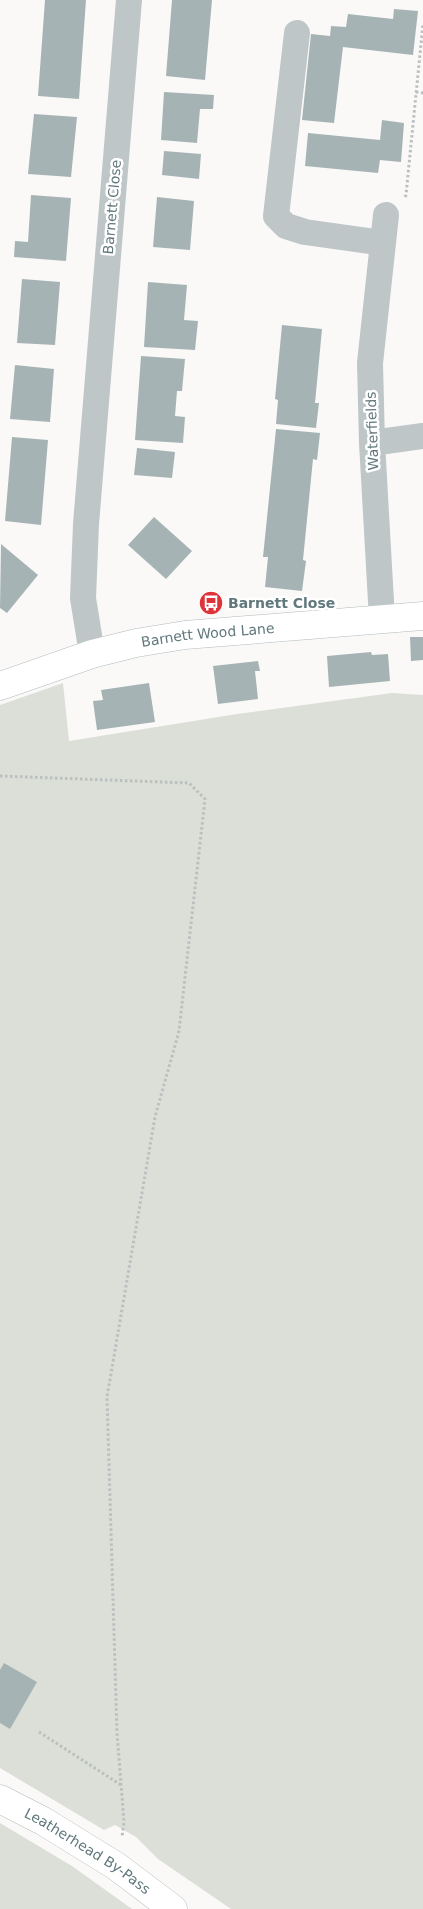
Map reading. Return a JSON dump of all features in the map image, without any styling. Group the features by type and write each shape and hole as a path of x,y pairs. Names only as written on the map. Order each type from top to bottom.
{"street":[{"name":"Barnett Close","path":"92,654 83,598 86,524 129,0"},
{"path":"297,33 276,216 286,226 305,232 383,243"},
{"name":"Waterfields","path":"382,618 372,442 370,363 386,215"},
{"path":"372,442 423,436"},
{"name":"Barnett Wood Lane","path":"0,686 92,654 136,643 185,635 423,616"},
{"name":"Leatherhead By-Pass","path":"0,1798 43,1820 116,1866 173,1909"}],"path":[{"path":"386,215 406,195 423,24"},
{"path":"416,92 423,93"},
{"path":"0,776 189,783 205,799 179,1031 155,1117 107,1397 117,1733 124,1822 116,1866"},
{"path":"39,1732 121,1785"}],"shaded area":[{"path":"63,683 69,741 237,714 392,693 423,695 423,1909 231,1909 158,1859 136,1837 115,1825 104,1830 0,1768 0,705"},
{"path":"0,1823 72,1866 132,1909 0,1909"}],"building":[{"path":"45,0 86,0 79,99 38,96"},
{"path":"172,0 212,0 205,80 166,76"},
{"path":"394,9 418,11 413,55 343,47 334,123 302,120 311,34 330,36 331,26 346,27 348,14 393,19"},
{"path":"164,92 214,95 213,109 200,109 197,143 161,140"},
{"path":"34,114 77,117 71,177 28,174"},
{"path":"382,120 404,123 401,162 380,160 378,173 305,166 308,133 380,140"},
{"path":"164,151 201,154 199,179 162,175"},
{"path":"31,195 71,198 66,261 14,257 15,241 28,242"},
{"path":"157,197 194,201 190,250 153,247"},
{"path":"22,279 60,282 55,345 17,343"},
{"path":"148,282 187,285 184,320 198,321 195,350 144,347"},
{"path":"282,325 322,329 315,403 319,403 316,428 276,424 278,400 275,399"},
{"path":"141,356 185,359 182,391 177,391 175,416 185,417 183,443 135,440"},
{"path":"15,365 54,369 50,422 10,419"},
{"path":"276,429 320,433 317,460 313,459 303,560 306,561 302,591 265,587 268,557 263,557"},
{"path":"12,437 48,440 41,525 5,521"},
{"path":"137,448 175,452 172,478 134,475"},
{"path":"154,517 192,551 166,579 128,545"},
{"path":"1,544 38,575 7,613 0,608"},
{"path":"410,637 423,637 423,660 411,661"},
{"path":"371,652 372,655 388,654 390,681 329,687 327,656"},
{"path":"258,661 260,671 255,671 258,699 218,704 213,666"},
{"path":"149,683 155,722 97,730 93,701 103,700 101,690"},
{"path":"4,1663 37,1682 10,1729 0,1723 0,1670"}],"place":[{"name":"Barnett Close","path":"211,603"}]}
